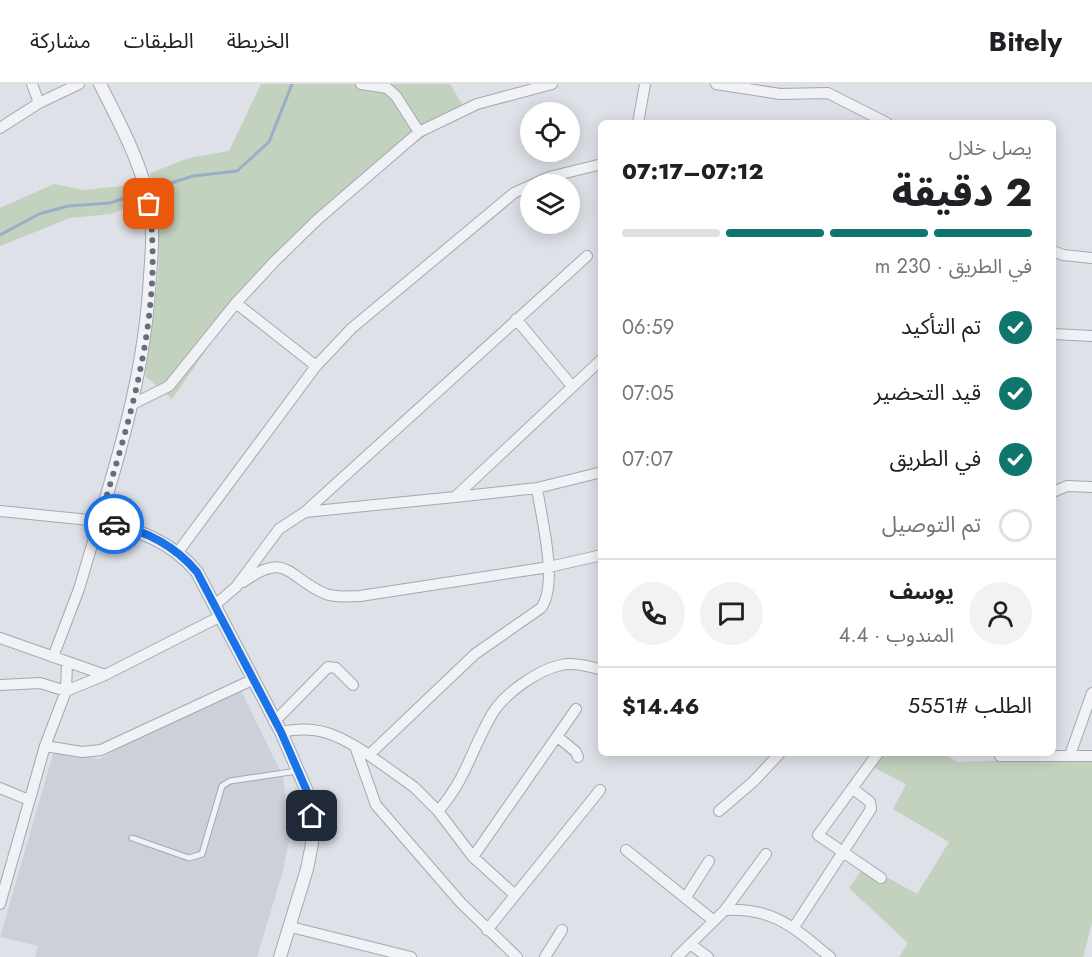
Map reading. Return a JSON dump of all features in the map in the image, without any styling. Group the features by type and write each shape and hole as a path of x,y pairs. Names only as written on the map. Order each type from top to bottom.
{"street":[{"path":"32,84 39,103"},
{"path":"0,128 39,103 78,84"},
{"path":"53,657 79,589 132,404 148,319 153,235 149,204 143,180 99,84"},
{"path":"361,84 388,86 419,132"},
{"path":"132,404 169,386 236,303 317,220 419,132 477,104 532,87 552,84"},
{"path":"639,120 645,84"},
{"path":"716,84 780,94 827,88 882,120"},
{"path":"178,552 316,366 376,307 514,193 549,177 598,165"},
{"path":"1056,252 1092,258"},
{"path":"236,587 279,529 304,512 587,256"},
{"path":"236,303 316,366"},
{"path":"516,319 572,386"},
{"path":"1056,334 1092,336"},
{"path":"455,497 598,363"},
{"path":"304,512 537,488 598,473"},
{"path":"1056,491 1067,486 1092,487"},
{"path":"369,755 475,654 541,609 546,600 549,567 537,488"},
{"path":"0,511 99,521 126,527 153,537 178,552 197,572 216,604 309,796 312,844 291,927 280,957"},
{"path":"216,604 236,587 272,566 283,567 321,591 339,596 360,596 549,567 598,556"},
{"path":"0,685 40,684 66,691 105,675 221,616"},
{"path":"0,638 105,675"},
{"path":"0,904 3,884 45,746 66,691 67,662"},
{"path":"438,811 455,792 495,710 509,695 534,677 560,665 574,664 598,669"},
{"path":"277,727 328,667 336,668 353,685"},
{"path":"45,746 82,752 101,750 252,681"},
{"path":"1070,755 1092,693"},
{"path":"473,857 559,738 576,710"},
{"path":"277,727 319,729 339,735 369,755 414,787 438,811 473,857 514,894"},
{"path":"559,738 576,752 578,757"},
{"path":"355,746 376,805 461,903 517,957"},
{"path":"1056,755 1092,756"},
{"path":"719,811 754,781 777,756"},
{"path":"876,756 818,832 820,838 881,878"},
{"path":"0,788 29,800"},
{"path":"795,927 872,806 852,788"},
{"path":"487,930 600,790"},
{"path":"626,850 714,921"},
{"path":"677,957 725,910 766,854"},
{"path":"686,897 709,861"},
{"path":"725,910 756,910 795,927 830,957"},
{"path":"291,927 411,957"},
{"path":"545,957 562,930"},
{"path":"690,944 708,957"}],"lane":[{"path":"132,838 189,858 197,857 202,854 222,786 230,782 297,771"}],"shaded area":[{"path":"239,686 283,777 291,831 282,874 257,957 35,957 38,946 0,937 55,747 99,759"}],"green space":[{"path":"261,84 450,84 465,109 411,147 359,188 286,256 238,307 172,399 145,376 156,300 159,248 156,198 150,173 189,158 229,151"},
{"path":"54,184 84,190 130,185 133,204 111,214 70,218 0,246 0,208"},
{"path":"878,756 948,756 957,762 1092,757 1092,923 1083,957 899,957 908,943 849,888 865,865 917,894 949,842 893,809 906,784 871,766"}],"waterway":[{"path":"149,190 193,176 237,171 269,142 292,84"},
{"path":"0,235 39,214 68,206 110,203 143,192"}],"way so far":[{"path":"114,524 99,521 132,404 143,352 148,319 153,235 149,204"}],"route":[{"path":"114,524 153,537 178,552 197,572 216,604 263,701 281,732 309,796 312,816"}]}
